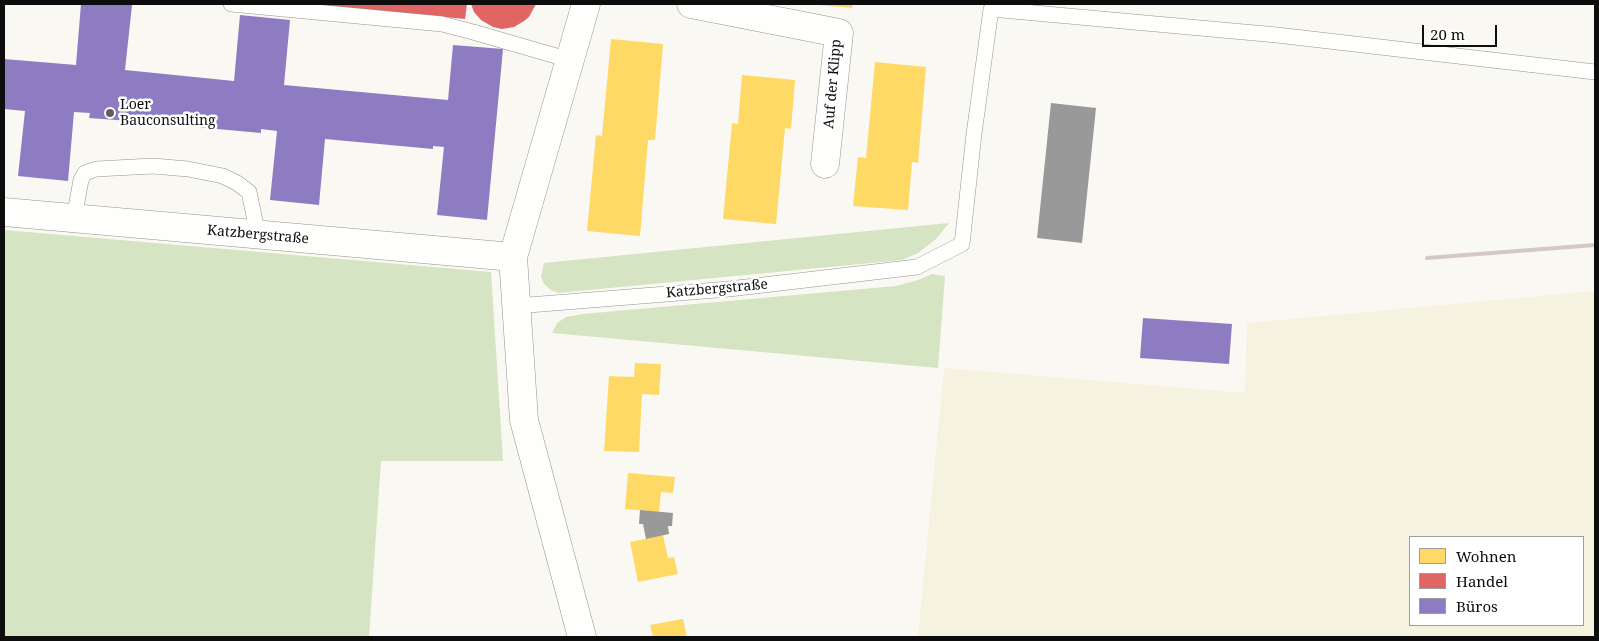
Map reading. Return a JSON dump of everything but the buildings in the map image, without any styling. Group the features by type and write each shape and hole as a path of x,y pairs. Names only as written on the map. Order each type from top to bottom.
{"street":[{"path":"582,637 524,420 513,257 586,4"},
{"name":"Auf der Klipp","path":"691,4 839,34 825,164"},
{"name":"Katzbergstraße","path":"4,212 513,257"}],"lane":[{"path":"231,4 442,24 570,60"},
{"name":"Katzbergstraße","path":"516,306 729,289 918,267 962,244 974,134 992,9 1277,35 1595,72"},
{"path":"74,218 81,180 85,173 96,169 153,166 188,169 223,176 249,192 258,235"}],"shaded area":[{"path":"1595,291 1595,637 918,637 944,368 1245,393 1247,323"}],"green space":[{"path":"949,223 936,239 918,253 902,260 558,293 544,284 541,276 544,263"},
{"path":"4,230 491,272 503,461 381,461 369,637 4,637"},
{"path":"932,274 945,276 938,368 552,333 557,323 566,317 583,314 896,286"}],"railway":[{"path":"1427,258 1595,245"}],"place":[{"name":"Loer Bauconsulting","path":"110,113"}]}
